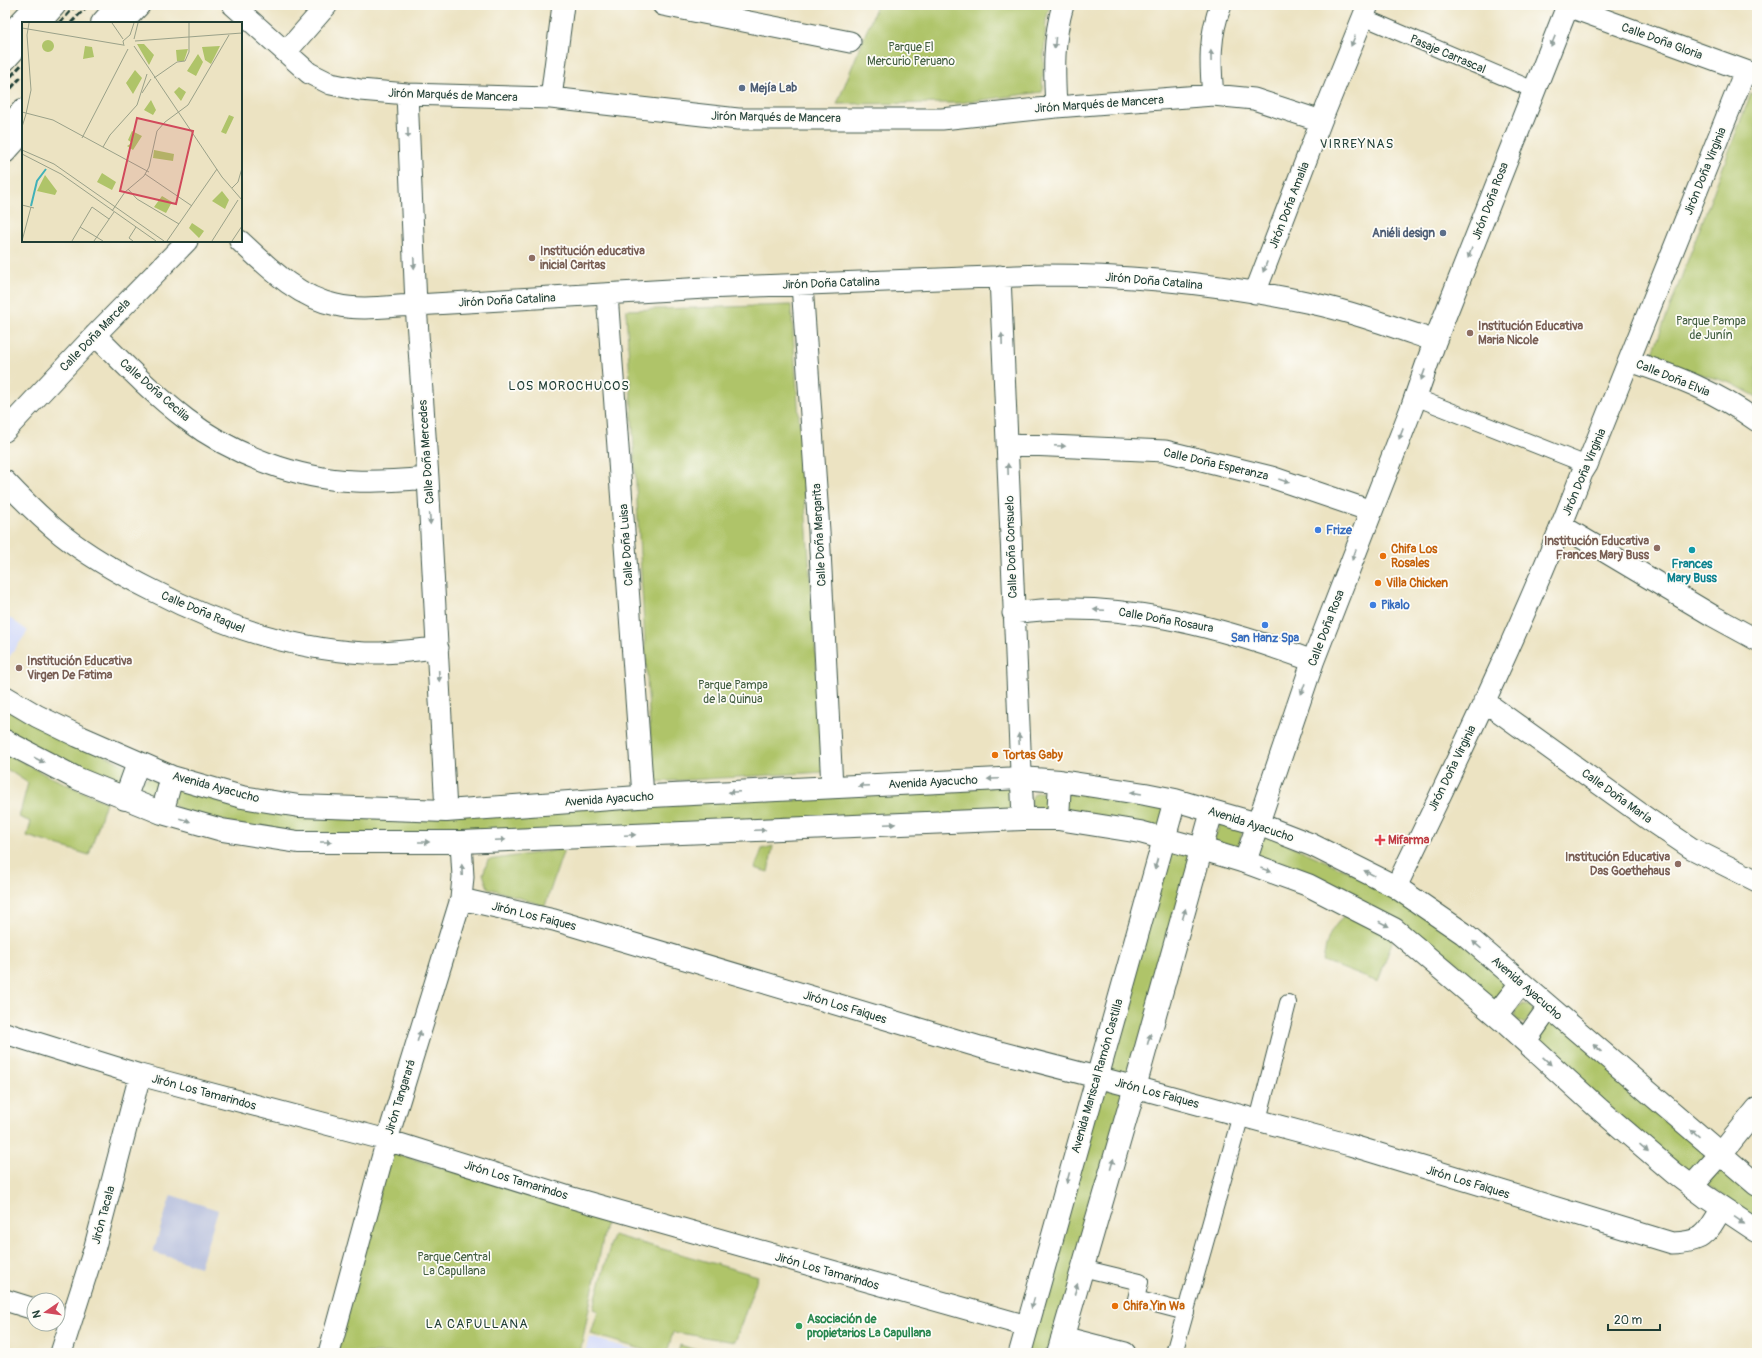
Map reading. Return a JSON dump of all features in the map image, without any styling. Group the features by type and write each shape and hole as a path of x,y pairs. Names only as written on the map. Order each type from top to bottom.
{"main road":[{"path":"5,39 36,5"},
{"path":"40,22 55,5"},
{"path":"103,22 118,5"},
{"path":"123,22 139,5"},
{"name":"Jirón Doña Rosa","path":"1415,397 1567,6"},
{"path":"5,60 22,41"},
{"path":"5,130 22,111"},
{"path":"5,152 22,133"},
{"name":"Calle Doña Rosa","path":"1245,862 1313,661 1415,397"},
{"name":"Avenida Ayacucho","path":"5,696 37,716 138,763 172,776 242,797 299,806 446,811 643,796 1021,778 1060,781 1175,800 1212,810 1258,824 1312,845 1396,887 1463,933 1757,1186"},
{"path":"5,741 76,778 162,813 222,830 298,842 462,842 1023,818 1058,819 1140,832 1202,849 1245,862 1308,885 1394,929 1496,1015 1598,1108 1674,1173 1757,1231"},
{"path":"125,798 138,763"},
{"path":"162,813 172,776"},
{"path":"1058,819 1060,781"},
{"name":"Avenida Mariscal Ramón Castilla","path":"1020,1353 1096,1077 1175,800"},
{"path":"1060,1345 1135,1087 1212,810"},
{"path":"1496,1015 1521,983"},
{"path":"1525,1041 1549,1007"},
{"path":"1692,1186 1720,1155 1757,1109"}],"street":[{"name":"Jirón Marqués de Mancera","path":"233,5 309,73 331,84 360,90 407,94 551,98 738,118 942,118 1056,107 1213,95 1254,99 1321,121"},
{"path":"286,52 327,5"},
{"path":"551,98 563,5"},
{"path":"663,5 850,42"},
{"path":"1056,107 1054,49 1058,22 1063,5"},
{"path":"1213,95 1211,47 1216,19 1221,5"},
{"name":"Calle Doña Gloria","path":"1567,6 1751,73"},
{"name":"Pasaje Carrascal","path":"1365,11 1534,90"},
{"name":"Jirón Doña Amalia","path":"1255,293 1365,11"},
{"name":"Jirón Doña Virginia","path":"1396,887 1484,701 1562,526 1582,473 1587,465 1751,73"},
{"name":"Calle Doña Mercedes","path":"407,94 416,305 428,478 446,811"},
{"name":"Calle Doña Marcela","path":"5,431 95,335 186,242"},
{"name":"Jirón Doña Catalina","path":"241,242 270,269 302,293 336,305 361,307 416,305 802,284 1000,276 1108,276 1202,285 1310,303 1369,318 1436,341"},
{"name":"Calle Doña Consuelo","path":"1000,276 1013,613 1023,818"},
{"name":"Calle Doña Margarita","path":"802,284 819,531 832,787"},
{"name":"Calle Doña Luisa","path":"607,294 643,796"},
{"name":"Calle Doña Cecilia","path":"95,335 140,380 187,420 210,435 254,457 304,474 354,481 428,478"},
{"name":"Calle Doña Elvia","path":"1630,361 1698,386 1757,421"},
{"path":"1415,397 1587,465"},
{"name":"Calle Doña Esperanza","path":"1007,444 1165,451 1272,477 1371,511"},
{"name":"Calle Doña Raquel","path":"5,481 40,517 87,553 144,587 217,621 272,638 338,650 367,653 438,648"},
{"path":"1562,526 1713,616 1757,640"},
{"name":"Calle Doña Rosaura","path":"1013,613 1031,610 1082,609 1116,611 1171,619 1238,634 1313,661"},
{"name":"Calle Doña María","path":"1484,701 1685,844 1757,881"},
{"name":"Jirón Tangarará","path":"330,1353 387,1140 461,899 463,877 462,842"},
{"name":"Jirón Los Faiques","path":"461,899 554,920 980,1047 1249,1117 1350,1145 1672,1243 1690,1242 1702,1236 1711,1227 1722,1208"},
{"path":"1174,1353 1249,1117 1288,1003"},
{"name":"Jirón Los Tamarindos","path":"5,1033 140,1075 387,1140 569,1197 1027,1326"},
{"name":"Jirón Tacala","path":"66,1313 94,1250 140,1075"},
{"path":"1082,1268 1140,1282 1136,1299 1186,1312"},
{"path":"5,1300 26,1306"},
{"name":"Jirón Tacala","path":"61,1353 63,1332"},
{"path":"1060,1345 1125,1353"}],"shaded area":[{"path":"6,615 28,631 5,663 5,616"},
{"path":"171,1195 218,1210 200,1267 153,1252"},
{"path":"589,1337 646,1353 585,1353"}],"green space":[{"name":"Parque El Mercurio Peruano","path":"877,5 1050,5 1046,20 1042,92 959,103 837,104"},
{"name":"Parque Pampa de Junín","path":"1751,93 1757,96 1757,397 1731,383 1650,360"},
{"name":"Parque Pampa de la Quinua","path":"791,305 824,772 653,782 626,310"},
{"path":"5,703 128,767 120,790 5,733"},
{"path":"5,752 44,774 106,802 89,855 27,836 31,822 19,817 28,783 5,768"},
{"path":"151,778 160,784 161,792 153,799 139,792 142,781"},
{"path":"1019,781 1016,812 455,836 283,835 183,811 172,804 175,786 297,809"},
{"path":"1060,781 1174,802 1164,841 1058,821"},
{"path":"1040,792 1046,795 1049,801 1046,807 1040,810 1034,807 1031,801 1034,795"},
{"path":"1220,822 1243,830 1237,850 1214,842"},
{"path":"1263,833 1394,892 1515,982 1497,1005 1455,961 1403,926 1255,860"},
{"path":"1166,844 1196,853 1133,1082 1103,1073"},
{"path":"773,846 768,872 755,868 762,849"},
{"path":"564,849 545,906 488,888 483,874 488,860"},
{"path":"1347,914 1393,939 1378,982 1323,961 1330,935 1336,925"},
{"path":"1524,1004 1530,1006 1534,1012 1524,1024 1516,1019 1515,1014 1517,1008"},
{"path":"1551,1014 1701,1145 1708,1162 1693,1170 1684,1169 1530,1042"},
{"path":"1100,1083 1129,1089 1053,1353 1025,1353"},
{"name":"Parque Central La Capullana","path":"391,1152 607,1219 580,1353 337,1353"},
{"path":"1717,1162 1757,1195 1757,1220 1697,1177"},
{"path":"613,1235 758,1276 735,1342 673,1332 667,1353 654,1353 591,1334 598,1311 593,1309"},
{"path":"680,1345 706,1353 678,1353"}],"railway":[{"path":"61,22 76,5"},
{"path":"72,22 88,5"},
{"path":"5,83 22,64"},
{"path":"5,95 22,76"}],"place":[{"name":"Mejía Lab","path":"742,88"},
{"name":"Aniéli design","path":"1443,233"},
{"name":"Institución educativa inicial Caritas","path":"532,258"},
{"name":"Institución Educativa Maria Nicole","path":"1470,333"},
{"name":"Frize","path":"1318,530"},
{"name":"Institución Educativa Frances Mary Buss","path":"1657,548"},
{"name":"Frances Mary Buss","path":"1692,550"},
{"name":"Chifa Los Rosales","path":"1383,556"},
{"name":"Villa Chicken","path":"1378,583"},
{"name":"Pikalo","path":"1373,605"},
{"name":"San Hanz Spa","path":"1265,625"},
{"name":"Institución Educativa Virgen De Fatima","path":"19,668"},
{"name":"Tortas Gaby","path":"995,755"},
{"name":"Mifarma","path":"1380,840"},
{"name":"Institución Educativa Das Goethehaus","path":"1678,864"},
{"name":"Chifa Yin Wa","path":"1115,1306"},
{"name":"Asociación de propietarios La Capullana","path":"799,1326"}],"district":[{"name":"VIRREYNAS","path":"1357,143"},
{"name":"LOS MOROCHUCOS","path":"569,385"},
{"name":"LA CAPULLANA","path":"477,1323"}]}
